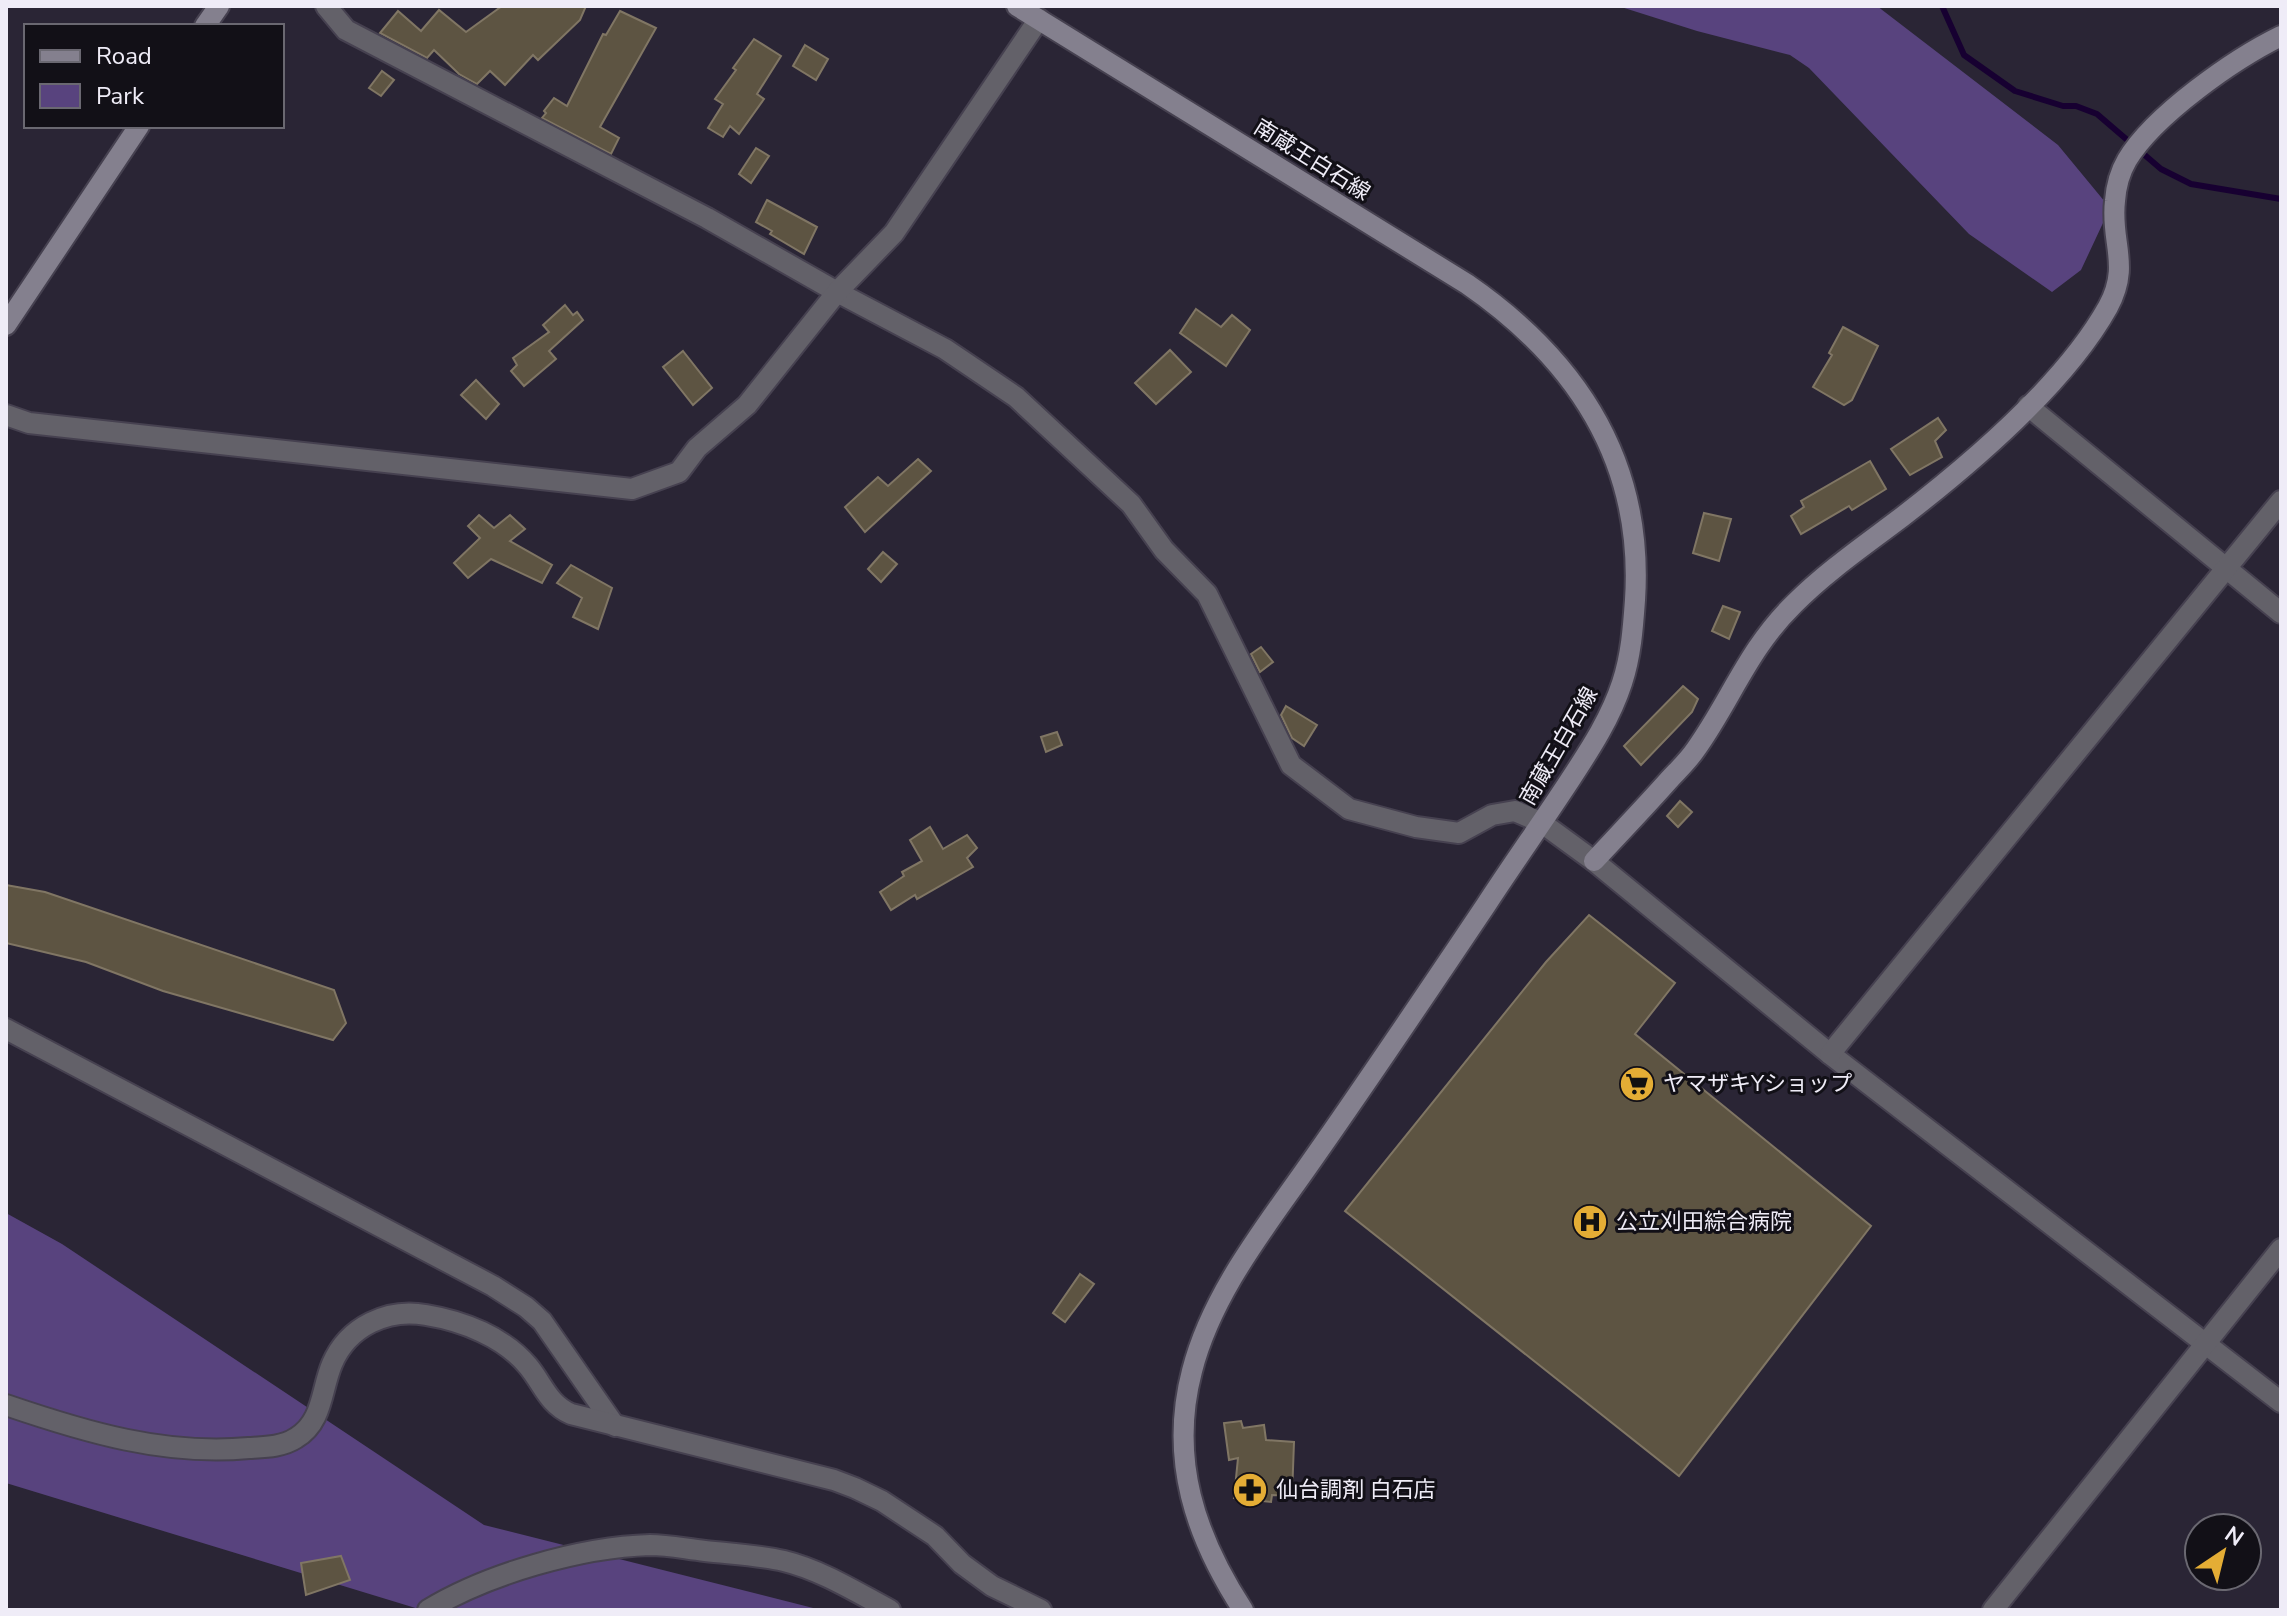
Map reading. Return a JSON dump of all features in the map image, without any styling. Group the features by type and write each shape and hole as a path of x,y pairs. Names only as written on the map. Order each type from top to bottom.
{"main road":[{"path":"206,24 219,6"},
{"name":"南蔵王白石線","path":"1017,6 1455,276 1505,310 1555,358 1594,414 1614,459 1631,519 1635,589 1632,643 1622,683 1605,723 1542,823 1232,1279 1192,1369 1184,1426 1188,1488 1207,1549 1243,1610"},
{"path":"1594,861 1696,750 1752,653 1791,607 1830,570 1963,467 2068,365 2113,297 2121,274 2115,200 2126,161 2156,124 2174,109 2222,73 2281,36"},
{"path":"6,325 138,128"}],"street":[{"path":"326,6 346,30 707,218 945,349 1016,397 1131,504 1164,550 1207,594 1291,765 1349,809 1416,827 1459,833 1492,815 1515,811 1542,823 1594,861 1830,1054 2281,1402"},
{"path":"6,415 29,423 632,489 679,472 697,448 747,405 837,292 894,233 1039,19"},
{"path":"2028,406 2281,613"},
{"path":"1830,1054 2281,501"},
{"path":"6,1029 515,1300 542,1321 615,1426"},
{"path":"1993,1610 2281,1249"},
{"path":"6,1405 105,1436 139,1443 227,1451 283,1444 303,1434 315,1418 331,1366 348,1340 368,1323 380,1317 409,1313 449,1320 496,1340 519,1356 551,1401 563,1411 855,1488 882,1501 935,1536 962,1564 992,1586 1041,1610"},
{"path":"428,1610 457,1593 516,1572 614,1548 653,1545 785,1561 890,1610"}],"green space":[{"path":"1618,6 1877,6 2058,145 2110,208 2081,270 2052,292 1969,234 1809,68 1790,55"},
{"path":"6,1213 62,1244 484,1525 821,1610 422,1610 6,1483"}],"building":[{"path":"502,6 586,6 580,20 538,60 533,55 505,85 490,71 477,84 459,74 434,50 427,58 380,33 398,11 421,31 439,10 466,32"},
{"path":"620,11 656,28 600,127 619,138 611,154 542,118 554,98 567,106 603,34 606,35"},
{"path":"754,39 781,56 757,94 764,99 739,134 730,126 723,137 708,128 723,104 715,99"},
{"path":"805,45 828,59 816,80 793,66"},
{"path":"382,71 394,80 381,96 369,88"},
{"path":"756,148 769,156 751,183 739,174"},
{"path":"767,200 817,227 804,254 756,222"},
{"path":"565,305 573,315 577,312 583,320 549,351 556,359 524,386 511,371 517,365 513,358 549,332 543,325"},
{"path":"1196,309 1221,327 1232,315 1250,330 1226,366 1180,333"},
{"path":"1843,327 1878,346 1852,400 1844,405 1813,387 1832,355 1829,353"},
{"path":"1170,350 1191,372 1156,404 1135,383"},
{"path":"683,351 712,388 693,405 663,367"},
{"path":"476,380 499,404 486,419 461,395"},
{"path":"1938,418 1946,430 1935,441 1942,457 1910,475 1891,449"},
{"path":"918,459 931,471 865,532 845,507 878,477 888,486"},
{"path":"1870,461 1886,489 1852,510 1849,506 1801,534 1791,516 1804,507 1801,501"},
{"path":"1704,513 1731,519 1719,561 1693,553"},
{"path":"479,515 494,528 510,515 525,529 510,541 552,565 542,583 491,559 468,578 454,563 480,538 468,526"},
{"path":"883,552 897,564 881,582 868,569"},
{"path":"571,565 612,588 598,629 573,617 582,598 557,583"},
{"path":"1723,606 1740,612 1729,639 1712,631"},
{"path":"1261,647 1273,662 1260,672 1251,654"},
{"path":"1683,686 1698,699 1692,712 1641,765 1624,746"},
{"path":"1286,706 1317,725 1304,746 1292,738 1281,715"},
{"path":"1057,732 1062,745 1046,752 1041,737"},
{"path":"1680,801 1692,812 1678,827 1667,816"},
{"path":"930,827 943,849 967,835 977,848 967,858 973,867 891,910 880,892 904,876 902,872 922,861 910,840"},
{"path":"6,885 45,892 334,990 346,1023 333,1040 163,991 86,962 6,943"},
{"path":"1589,915 1675,983 1635,1034 1871,1226 1679,1476 1345,1211 1546,962"},
{"path":"1080,1274 1094,1284 1065,1322 1053,1313"},
{"path":"1241,1421 1243,1428 1264,1425 1266,1440 1294,1442 1292,1496 1272,1495 1271,1502 1234,1498 1238,1458 1229,1460 1224,1423"},
{"path":"341,1556 350,1580 306,1595 301,1563"}],"waterway":[{"path":"1942,6 1964,55 2015,91 2097,114 2161,169 2191,184 2281,199"}],"place":[{"name":"ヤマザキYショップ","path":"1637,1084"},
{"name":"公立刈田綜合病院","path":"1590,1222"},
{"name":"仙台調剤 白石店","path":"1250,1490"}]}
